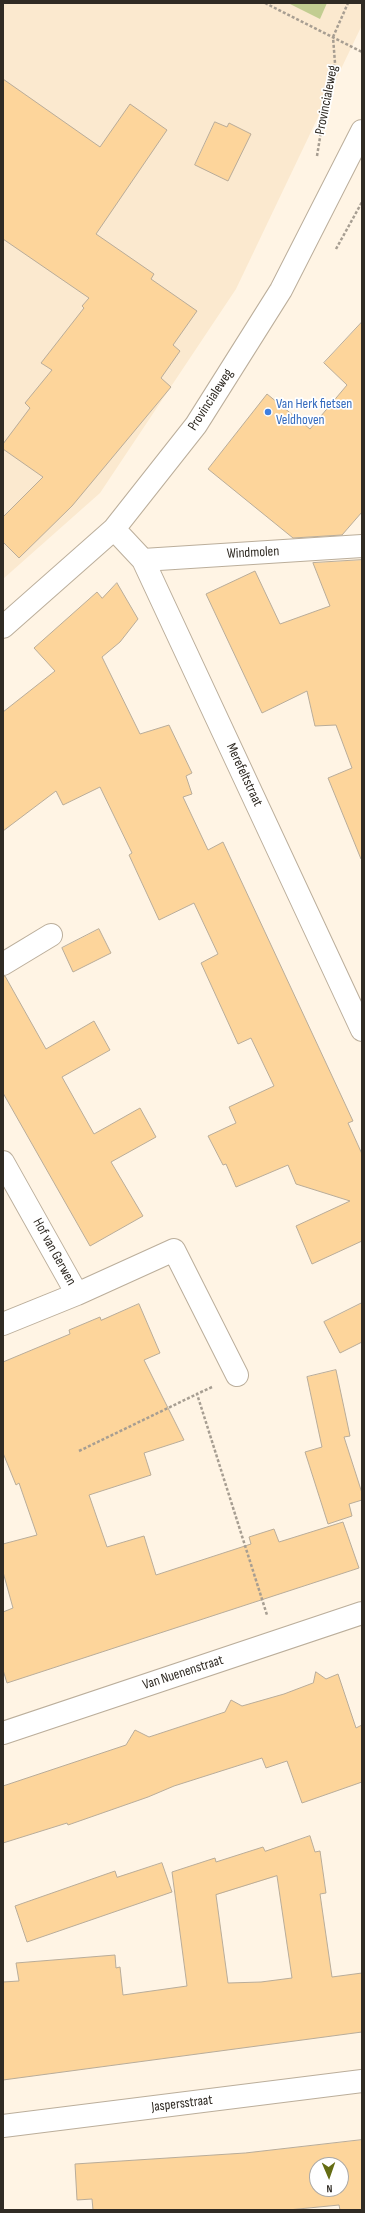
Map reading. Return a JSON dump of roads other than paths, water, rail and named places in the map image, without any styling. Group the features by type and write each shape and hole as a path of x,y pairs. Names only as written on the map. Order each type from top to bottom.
{"street":[{"name":"Provincialeweg","path":"3,627 114,529 196,425 276,297 310,236 362,131"},
{"name":"Merefeltstraat","path":"114,529 143,560 362,1030"},
{"name":"Windmolen","path":"143,560 362,546"},
{"path":"3,964 51,935"},
{"name":"Hof van Gerwen","path":"3,1162 77,1294 3,1324"},
{"path":"77,1294 174,1250 237,1375"},
{"name":"Van Nuenenstraat","path":"3,1733 362,1614"},
{"name":"Jaspersstraat","path":"3,2126 362,2081"}],"place":[{"name":"Van Herk fietsen Veldhoven","path":"268,412"}]}
